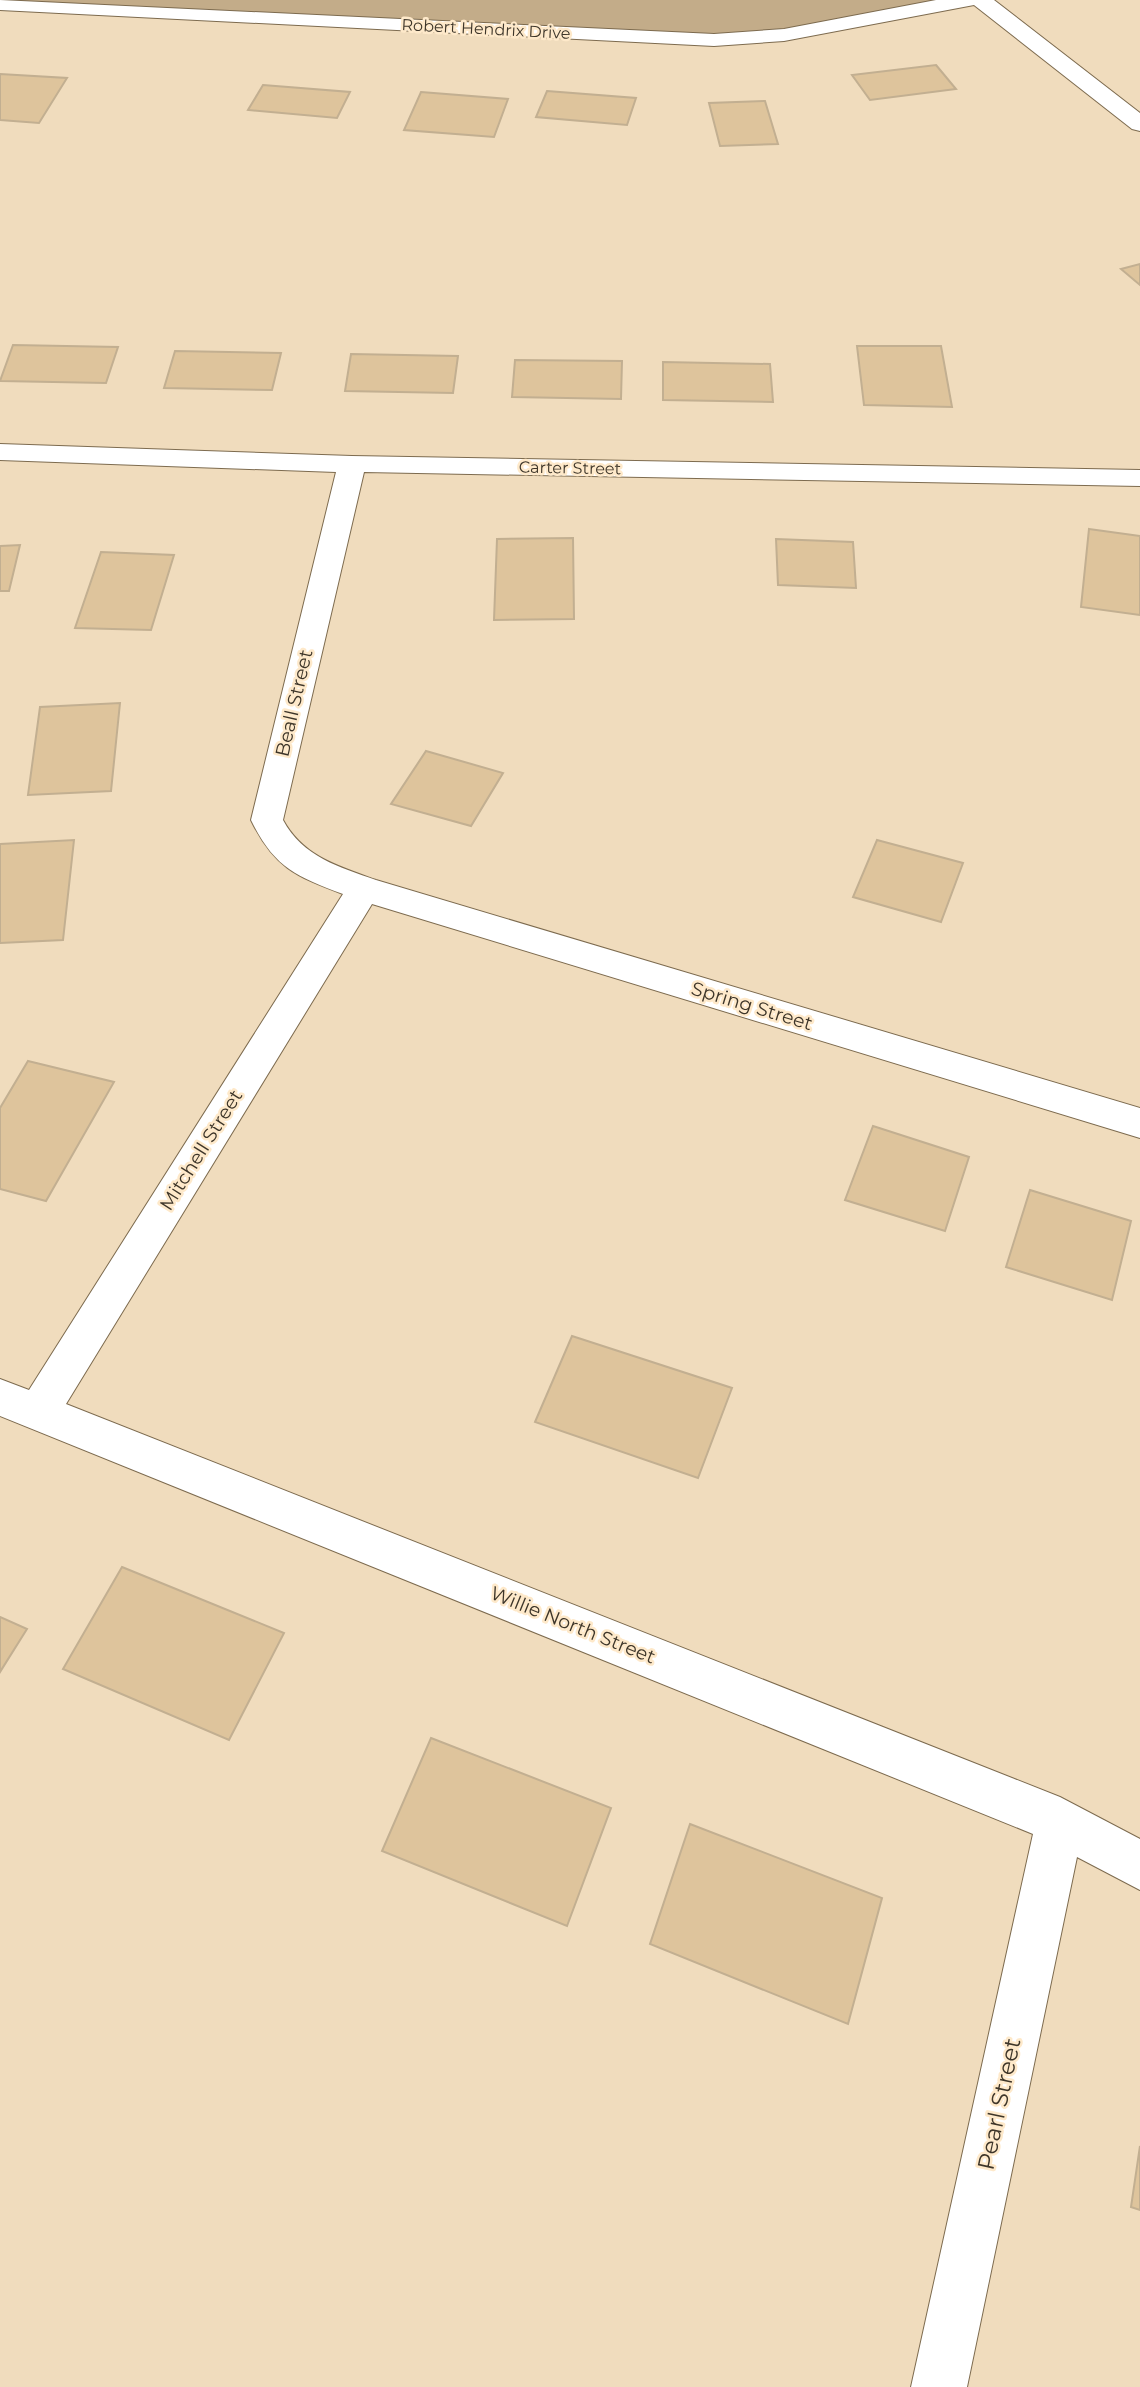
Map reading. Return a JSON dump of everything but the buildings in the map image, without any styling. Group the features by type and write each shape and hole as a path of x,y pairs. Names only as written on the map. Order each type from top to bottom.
{"street":[{"name":"Robert Hendrix Drive","path":"0,4 714,40 783,36 969,0"},
{"path":"981,0 1140,124"},
{"name":"Carter Street","path":"0,452 352,464 1140,478"},
{"name":"Beall Street","path":"352,464 267,820 276,841 295,861 364,889"},
{"name":"Spring Street","path":"364,889 1140,1123"},
{"name":"Mitchell Street","path":"20,1404 364,889"},
{"name":"Willie North Street","path":"20,1404 1060,1821 1140,1866"},
{"name":"Pearl Street","path":"939,2387 1060,1821"}],"shaded area":[{"path":"0,0 969,0 833,27 714,40"}]}
